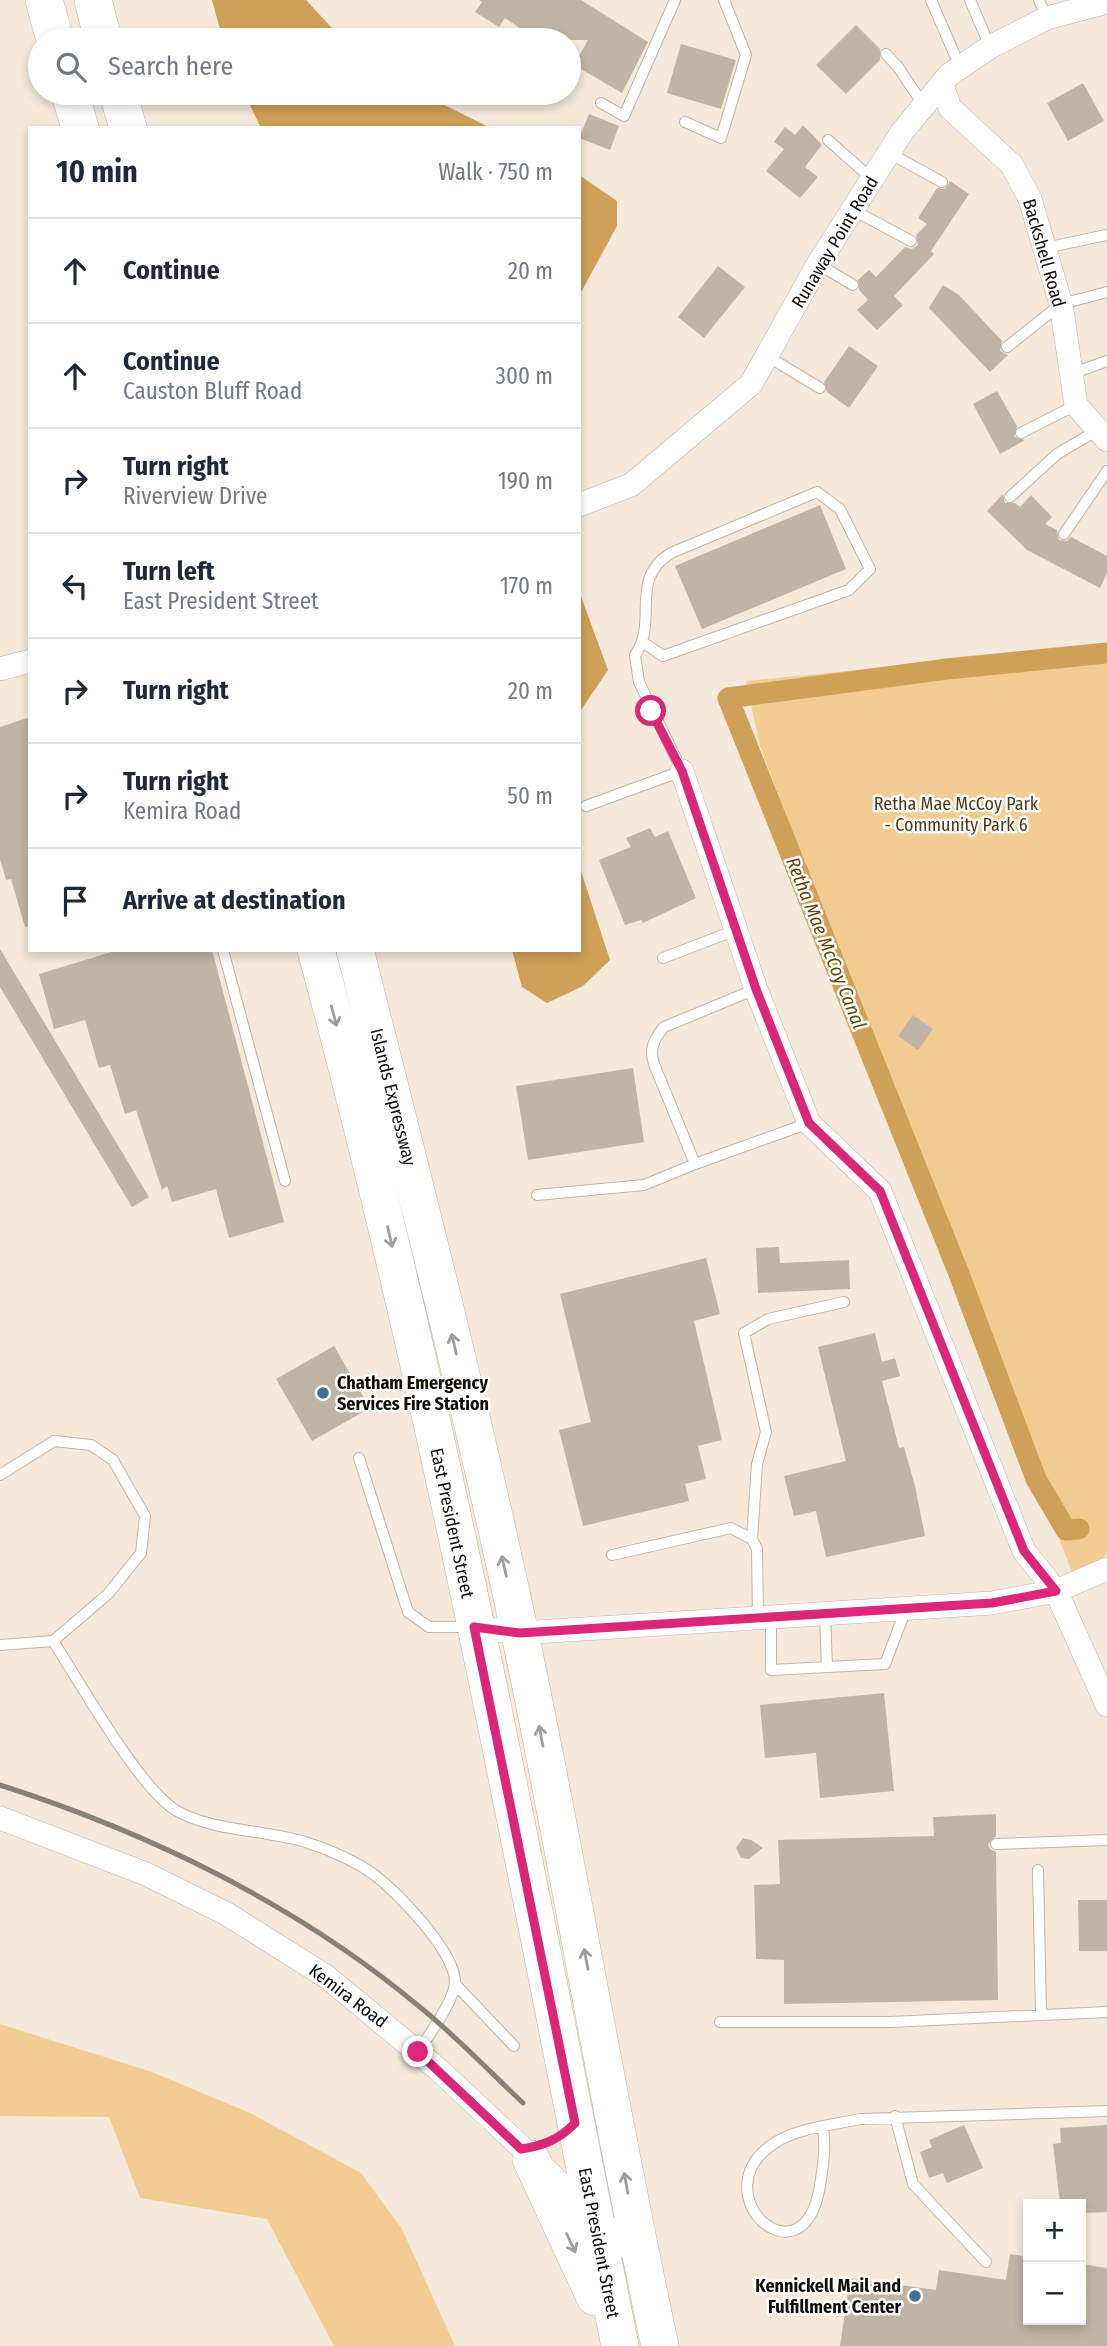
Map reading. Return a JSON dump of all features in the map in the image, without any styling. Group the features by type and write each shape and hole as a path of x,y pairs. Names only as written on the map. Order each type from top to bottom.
{"main road":[{"path":"44,0 52,28"},
{"path":"93,0 100,28"},
{"path":"73,105 79,126"},
{"path":"121,105 127,126"},
{"name":"East President Street","path":"317,952 369,1144 474,1627 594,2215 618,2346"},
{"name":"Islands Expressway","path":"356,952 430,1243"},
{"name":"East President Street","path":"430,1243 520,1633 660,2346"},
{"path":"575,2123 563,2136 526,2154 618,2346"}],"street":[{"name":"Runaway Point Road","path":"581,504 631,485 751,384 818,264 872,179 948,75 1043,9 1107,2"},
{"name":"Backshell Road","path":"942,85 950,108 1012,166 1030,199 1061,304 1076,405 1102,432"},
{"path":"0,669 28,662"},
{"path":"682,771 756,989 809,1123 880,1191 1024,1551 1056,1591 1107,1705"},
{"path":"474,1627 520,1633 992,1603 1056,1591 1107,1569"},
{"name":"Kemira Road","path":"0,1818 146,1874 227,1914 327,1977 418,2052 641,2259"}],"lane":[{"path":"601,103 624,116 675,0"},
{"path":"685,122 721,138 746,55 724,0"},
{"path":"931,0 960,67"},
{"path":"970,0 990,47"},
{"path":"886,54 924,106"},
{"path":"828,140 872,179"},
{"path":"889,153 942,182"},
{"path":"853,210 911,241"},
{"path":"1045,248 1106,234"},
{"path":"818,264 853,285"},
{"path":"1007,347 1061,304 1107,292"},
{"path":"767,356 820,388"},
{"path":"1071,373 1107,361"},
{"path":"1021,433 1076,405"},
{"path":"1010,497 1057,454 1102,432"},
{"path":"1064,534 1107,471"},
{"path":"586,806 682,771 639,682 635,655 644,643 648,578 655,563 671,553 817,492 840,509 870,569 849,590 663,656 644,643"},
{"path":"663,958 736,930"},
{"path":"224,952 285,1181"},
{"path":"695,1164 651,1056 654,1038 664,1027 756,989"},
{"path":"537,1195 643,1185 809,1123"},
{"path":"844,1302 768,1319 744,1333 766,1432 757,1464 752,1539 757,1549 771,1670 885,1664 906,1608"},
{"path":"0,1475 54,1441 91,1445 113,1460 145,1516 141,1553 108,1594 52,1641 0,1645"},
{"path":"359,1458 408,1612 429,1628 474,1627"},
{"path":"611,1555 731,1528 752,1539"},
{"path":"825,1613 827,1667"},
{"path":"52,1641 151,1789 177,1811 214,1823 311,1844 373,1874 425,1925 453,1968 455,1984 437,2022 418,2052"},
{"path":"996,1844 1107,1840"},
{"path":"1038,1870 1041,2013"},
{"path":"455,1984 514,2046"},
{"path":"720,2022 890,2022 1107,2012"},
{"path":"822,2127 826,2150 815,2210 806,2224 796,2230 783,2232 767,2228 758,2221 748,2202 747,2185 763,2152 774,2143 822,2127 860,2119 1107,2111"},
{"path":"895,2116 913,2184 986,2262"}],"green space":[{"name":"Retha Mae McCoy Park - Community Park 6","path":"1107,645 1107,1554 1076,1583 760,746 746,681"},
{"path":"0,2024 152,2072 250,2113 361,2173 402,2229 455,2346 334,2346 267,2219 140,2198 109,2117 0,2116"}],"shaded area":[{"path":"212,0 306,0 332,28 220,28"},
{"path":"250,105 444,105 487,126 260,126"},
{"path":"581,176 617,201 617,226 581,292"},
{"path":"581,596 608,670 581,710"},
{"path":"581,871 610,960 583,986 547,1003 522,987 513,952 581,952"}],"building":[{"path":"479,0 581,0 648,42 622,93 581,69 581,52 588,40 581,40 581,28 520,28 505,18 499,27 475,12 482,2"},
{"path":"856,25 880,49 880,60 846,94 816,65"},
{"path":"681,44 736,60 721,109 667,93"},
{"path":"1083,83 1104,121 1068,141 1047,103"},
{"path":"589,114 619,126 610,150 581,139"},
{"path":"803,125 822,145 805,167 818,177 800,198 766,171 784,149 774,142 785,127 795,135"},
{"path":"950,181 969,194 931,251 934,254 894,296 903,305 877,330 857,310 868,300 859,290 858,280 869,270 876,277 905,247 912,249 918,245 916,235 927,224 918,218 937,188 945,189"},
{"path":"718,266 745,287 704,338 678,317"},
{"path":"943,285 959,295 1002,341 1000,351 1008,355 990,372 929,308"},
{"path":"849,346 878,366 849,408 827,392 824,382"},
{"path":"997,391 1017,426 1014,437 1025,440 1000,454 973,404"},
{"path":"1003,494 1005,503 1015,503 1020,507 1031,495 1052,517 1045,524 1057,530 1059,540 1067,541 1071,537 1107,556 1107,573 1100,588 1027,550 987,511"},
{"path":"820,505 846,569 702,629 675,566"},
{"path":"28,718 28,927 25,927 11,879 6,880 0,859 0,727"},
{"path":"650,828 655,837 668,831 696,898 643,923 641,920 625,925 599,860 631,847 626,838"},
{"path":"0,949 149,1197 132,1207 0,987"},
{"path":"111,952 213,952 284,1222 229,1238 216,1189 172,1202 167,1186 162,1190 136,1110 125,1114 110,1065 99,1068 85,1020 54,1029 39,974"},
{"path":"913,1015 933,1029 918,1050 898,1036"},
{"path":"633,1068 644,1142 528,1160 516,1086"},
{"path":"779,1247 780,1263 849,1260 850,1289 758,1293 756,1248"},
{"path":"706,1258 720,1314 694,1321 722,1440 698,1446 706,1479 685,1484 689,1501 583,1526 559,1430 591,1422 560,1294"},
{"path":"875,1333 882,1362 895,1358 900,1376 882,1381 899,1448 904,1447 915,1486 925,1536 826,1557 816,1511 794,1516 784,1476 846,1461 818,1347"},
{"name":"Chatham Emergency Services Fire Station","path":"334,1346 370,1408 312,1441 276,1379"},
{"path":"884,1693 894,1791 820,1798 816,1753 765,1758 760,1705"},
{"path":"996,1814 996,1836 988,1844 990,1849 996,1852 998,2000 784,2004 784,1960 756,1959 754,1885 780,1884 778,1840 934,1836 933,1817"},
{"path":"743,1838 763,1848 749,1859 741,1858 736,1848"},
{"path":"1078,1900 1107,1900 1107,1951 1079,1951"},
{"path":"964,2125 983,2168 947,2183 943,2173 929,2178 920,2152 932,2147 929,2140"},
{"path":"1107,2125 1107,2212 1086,2213 1086,2199 1059,2199 1053,2144 1061,2143 1060,2128"},
{"name":"Kennickell Mail and Fulfillment Center","path":"1010,2254 1023,2256 1023,2325 1086,2325 1086,2265 1107,2268 1107,2346 840,2346 850,2278 936,2290 939,2270 1006,2280"}],"waterway":[{"name":"Retha Mae McCoy Canal","path":"1079,1529 1066,1530 1036,1479 959,1274 728,698 947,669 1107,653"}],"railway":[{"path":"0,1785 56,1804 167,1850 274,1905 374,1971 421,2008 523,2103"}],"place":[{"name":"Chatham Emergency Services Fire Station","path":"323,1393"},
{"name":"Kennickell Mail and Fulfillment Center","path":"915,2296"}],"route":[{"path":"418,2052 480,2107 521,2149 538,2147 563,2136 575,2123 474,1627 520,1633 992,1603 1056,1591 1024,1551 880,1191 809,1123 756,989 682,771 651,711"}]}
